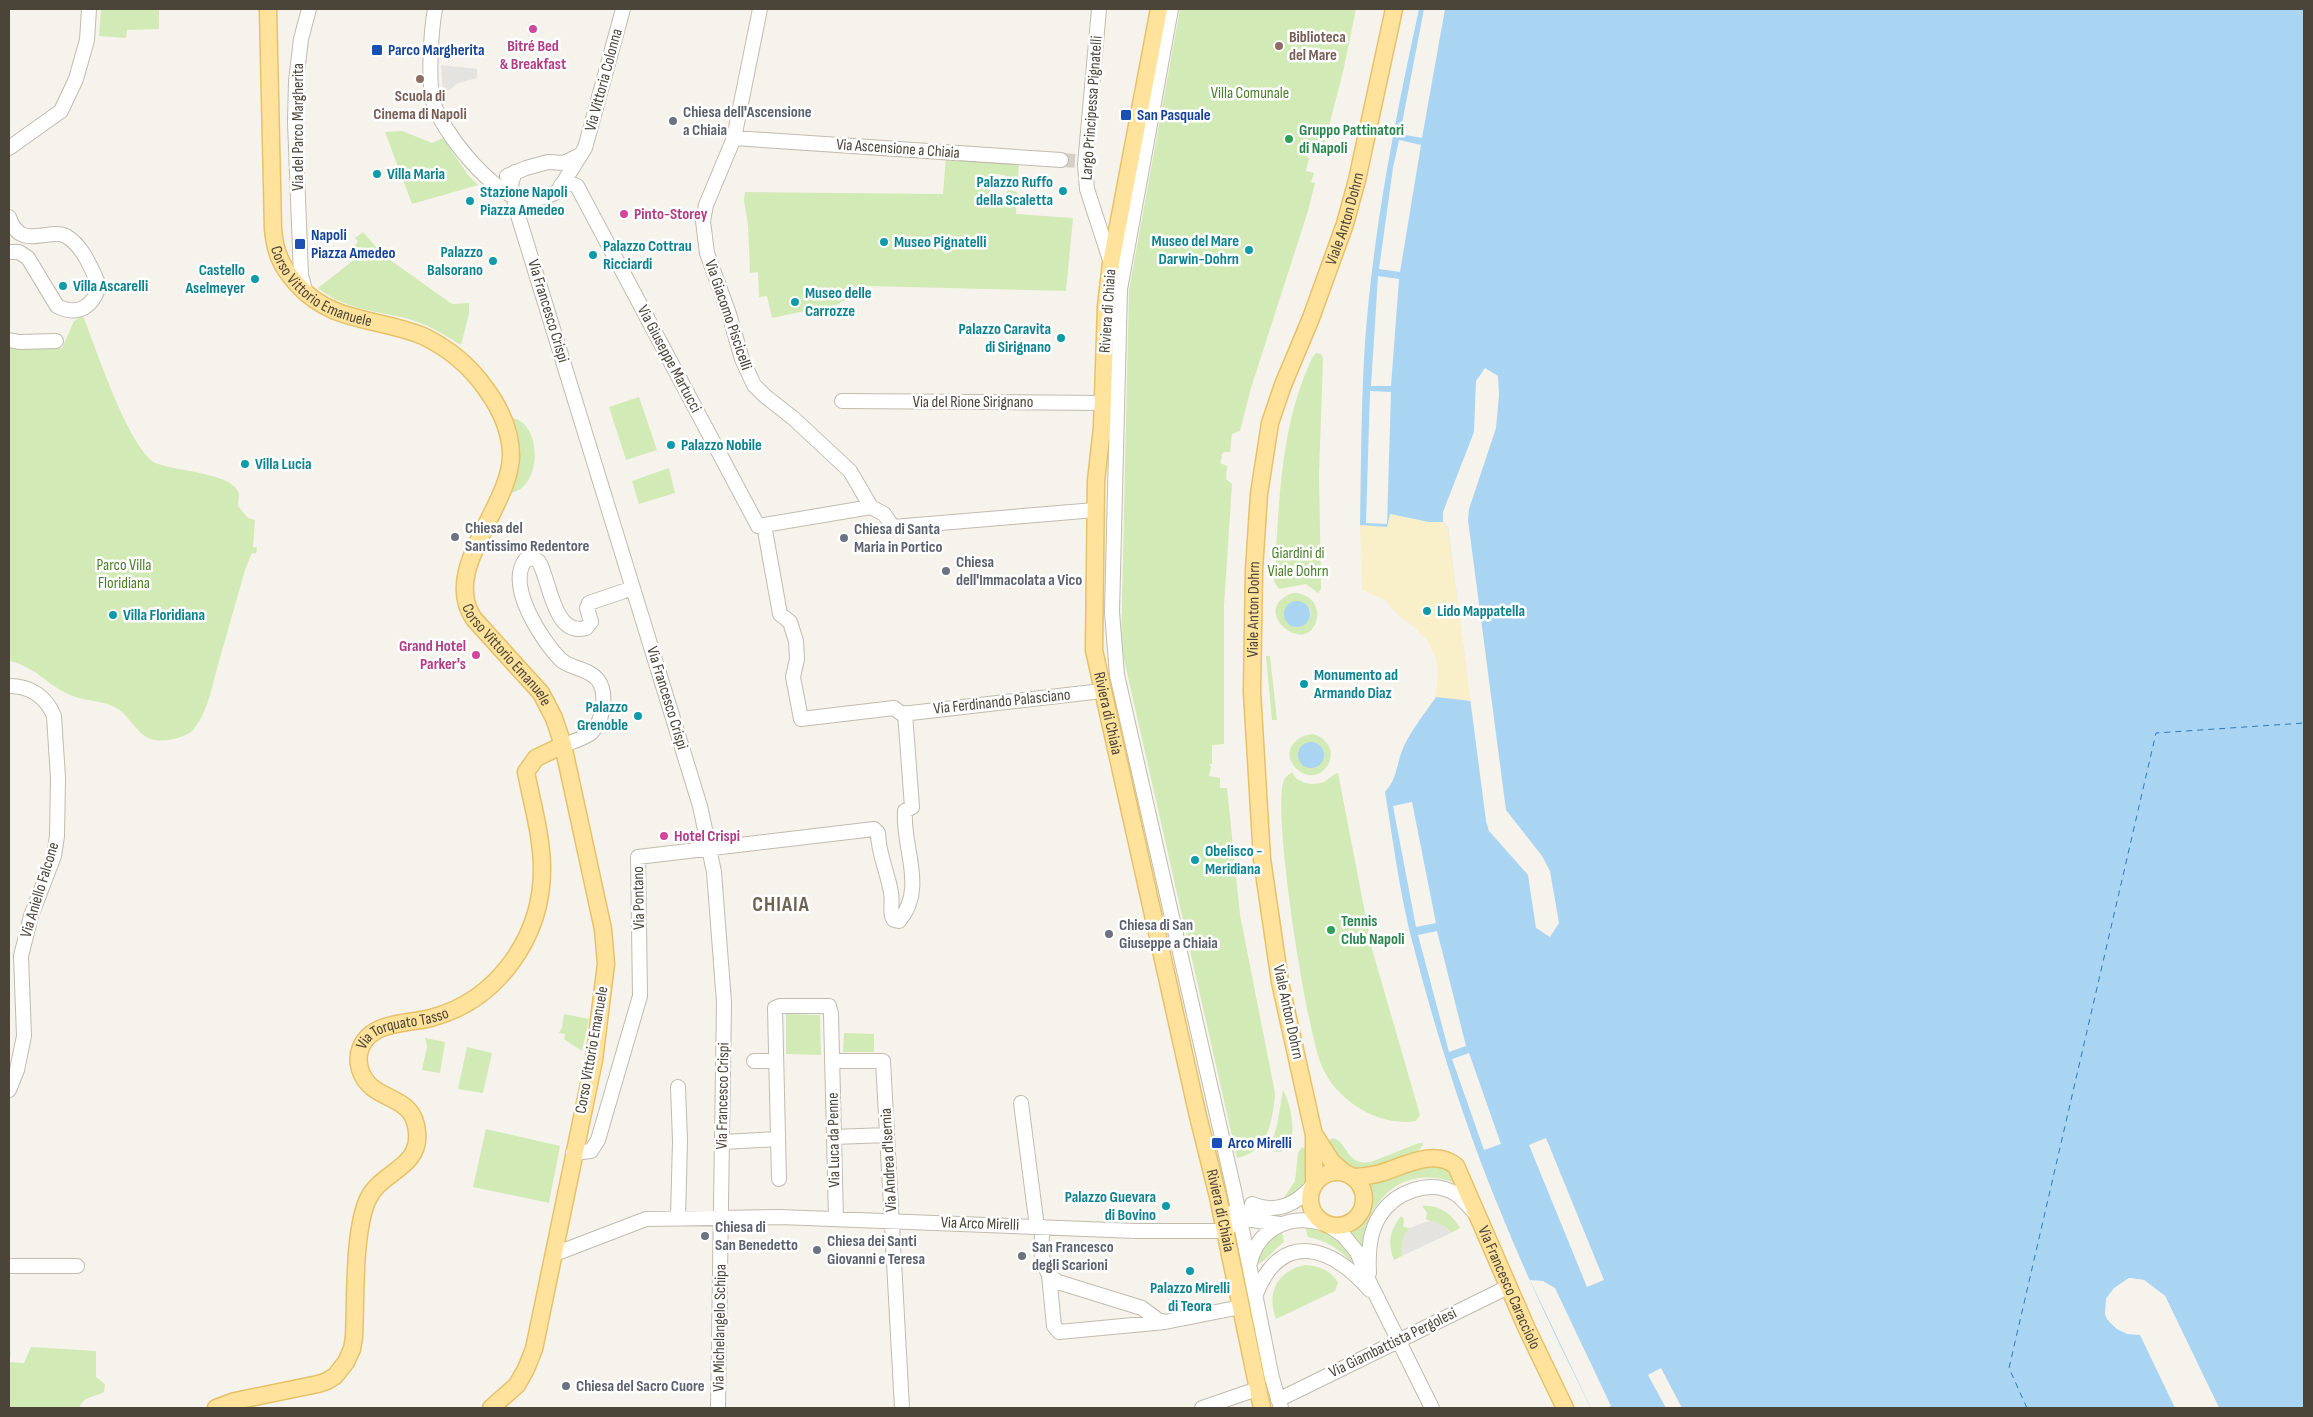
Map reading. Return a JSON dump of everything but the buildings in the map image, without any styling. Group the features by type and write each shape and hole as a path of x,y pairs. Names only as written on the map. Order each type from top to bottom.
{"main road":[{"name":"Corso Vittorio Emanuele","path":"268,9 271,201 275,248 283,267 306,295 337,313 410,331 436,343 456,356 472,371 493,400 507,431 510,448 510,466 503,490 468,566 464,584 467,606 474,619 541,693 550,708 563,745 603,929 606,964 594,1060 573,1153 534,1349 526,1369 514,1389 492,1408"},
{"name":"Riviera di Chiaia","path":"1159,9 1111,263 1106,306 1103,403 1095,510 1093,643 1102,691 1226,1231 1262,1408"},
{"name":"Viale Anton Dohrn","path":"1314,1184 1314,1135 1280,982 1262,859 1252,692 1254,570 1260,486 1270,423 1280,391 1311,318 1345,224 1357,180 1394,9"},
{"name":"Via Torquato Tasso","path":"216,1408 235,1401 318,1384 335,1376 350,1356 354,1337 361,1216 368,1197 408,1161 417,1139 415,1121 405,1105 378,1092 367,1084 358,1062 360,1048 369,1036 382,1028 432,1018 458,1007 487,989 522,948 534,924 539,903 542,869 540,846 526,772 536,758 563,745"},
{"name":"Viale Anton Dohrn","path":"1314,1135 1324,1152 1349,1175"},
{"name":"Via Francesco Caracciolo","path":"1349,1175 1376,1175 1430,1158 1448,1160 1456,1166 1508,1287 1565,1408"},
{"path":"1328,1173 1349,1175 1363,1192 1362,1210 1350,1224 1341,1227 1327,1225 1311,1209 1310,1192 1314,1184 1328,1173"}],"street":[{"path":"9,148 61,111 76,79 87,40 89,9"},
{"name":"Via del Parco Margherita","path":"306,295 302,284 295,122 296,81 301,39 309,9"},
{"path":"435,9 432,72 434,105 447,130 484,175 504,190 522,199 535,199 556,192 561,185 561,172 554,163"},
{"name":"Via Vittoria Colonna","path":"561,185 584,151 596,114 624,9"},
{"name":"Via Giacomo Piscicelli","path":"760,9 734,138 706,205 703,221 704,239 745,367 759,391 793,418 850,472 872,507 880,511 895,527 1095,510"},
{"name":"Largo Principessa Pignatelli","path":"1099,9 1082,161 1087,189 1111,263"},
{"path":"1172,9 1120,289 1112,635 1117,675 1234,1190 1250,1263 1262,1333 1280,1404"},
{"name":"Via Ascensione a Chiaia","path":"734,138 1061,160"},
{"path":"484,175 502,177 548,162 561,164 572,161 584,151"},
{"path":"515,172 511,184 515,196"},
{"name":"Via Giuseppe Martucci","path":"561,185 570,183 578,187 758,526 764,525"},
{"name":"Via Francesco Crispi","path":"515,196 517,212 700,806 710,847 724,982 722,1217"},
{"path":"9,217 13,227 20,232 36,238 56,234 65,236 72,242 87,259 99,285 93,302 85,308 74,311 64,310 57,306 28,258 19,252 9,252"},
{"path":"275,248 287,262 294,257 300,247"},
{"path":"9,340 19,342 56,341"},
{"name":"Via del Rione Sirignano","path":"842,401 1103,403"},
{"path":"764,525 872,507"},
{"name":"Via Ferdinando Palasciano","path":"764,525 780,614 792,624 796,641 797,659 792,677 801,719 894,708 903,714 1102,691"},
{"path":"563,745 587,735 596,726 602,709 601,686 589,672 572,666 561,659 542,633 521,593 519,578 523,562 531,558 539,562 556,611 567,624 577,628 584,629 591,622 587,608 589,603 633,588"},
{"name":"Via Aniello Falcone","path":"9,686 21,687 38,694 49,705 54,716 58,814 54,856 31,916 21,956 24,1036 17,1070 9,1090"},
{"name":"Via Pontano","path":"573,1153 590,1151 598,1140 640,996 638,857 874,829 878,833 879,845 891,893 891,916 894,920 899,921 909,905 912,888 910,850 904,824 905,811 912,807 903,714"},
{"name":"Via Luca da Penne","path":"776,1061 776,1007 826,1005 830,1010 836,1219"},
{"path":"754,1061 776,1061 779,1179"},
{"name":"Via Andrea d'Isernia","path":"832,1061 883,1061 902,1408"},
{"path":"678,1087 680,1141 678,1218"},
{"path":"1021,1104 1040,1227 1044,1267 1049,1275 1058,1282 1142,1308 1158,1320 1165,1322"},
{"path":"834,1137 887,1135"},
{"path":"722,1142 778,1139"},
{"path":"1226,1231 1239,1216 1248,1210 1290,1204 1304,1195 1314,1184"},
{"path":"1369,1281 1368,1256 1373,1229 1386,1207 1395,1199 1420,1188 1446,1189 1457,1195 1477,1216"},
{"path":"1234,1190 1246,1201 1260,1208"},
{"path":"1218,1197 1239,1216 1255,1221 1280,1224 1303,1219 1327,1225 1344,1236 1357,1252 1378,1300 1432,1408"},
{"name":"Via Michelangelo Schipa","path":"718,1408 722,1217"},
{"name":"Via Arco Mirelli","path":"560,1252 640,1220 678,1218 892,1220 1136,1231 1226,1231"},
{"path":"1250,1263 1258,1241 1280,1224"},
{"path":"1255,1294 1267,1270 1275,1262 1299,1251 1311,1251 1336,1260 1363,1283 1378,1300"},
{"path":"9,1266 77,1266"},
{"path":"1049,1275 1054,1326 1056,1330 1062,1332 1165,1322 1241,1307"},
{"name":"Via Giambattista Pergolesi","path":"1280,1404 1398,1341 1508,1287"},
{"path":"1202,1408 1257,1389"}],"green space":[{"path":"101,9 159,9 159,29 127,30 126,38 99,36"},
{"name":"Villa Comunale","path":"1180,9 1356,9 1343,72 1323,149 1321,148 1319,156 1313,152 1307,156 1309,159 1306,171 1314,173 1311,182 1315,183 1308,211 1251,388 1240,431 1232,434 1230,452 1224,452 1221,455 1220,463 1227,466 1226,479 1232,484 1224,606 1224,744 1212,745 1212,764 1209,764 1211,767 1209,776 1220,778 1220,788 1227,788 1240,915 1275,1093 1273,1114 1262,1142 1247,1155 1237,1158 1121,646 1129,290"},
{"path":"402,131 432,143 443,138 468,175 478,185 412,204 385,132"},
{"path":"946,157 1019,163 1018,180 1010,181 1005,175 995,174 990,179 989,189 994,194 1003,195 1009,190 1017,192 1016,214 1073,218 1066,291 865,286 861,297 842,301 839,304 772,318 767,296 759,297 758,272 750,273 748,224 744,201 745,192 943,194"},
{"path":"363,232 383,255 452,304 469,303 469,313 461,345 420,323 348,304 327,295 318,288 355,259 350,250 358,242 355,238"},
{"name":"Parco Villa Floridiana","path":"83,316 122,414 142,449 152,461 212,476 234,486 239,494 238,506 248,518 255,520 253,547 257,547 256,554 252,553 245,570 206,706 194,729 176,739 155,740 144,736 118,709 106,704 74,697 60,690 25,666 9,661 9,343 30,347 62,348 74,321"},
{"name":"Giardini di Viale Dohrn","path":"1316,353 1321,354 1323,359 1319,474 1321,589 1318,593 1306,584 1279,589 1274,581 1279,503 1289,426 1304,377"},
{"path":"639,397 657,450 626,460 609,407"},
{"path":"512,418 522,422 529,431 535,455 529,479 521,488 511,493 519,455 518,437"},
{"path":"669,468 675,493 639,504 632,481"},
{"path":"1293,593 1298,593 1311,599 1317,612 1312,629 1304,634 1294,633 1284,628 1278,620 1276,610 1280,601","holes":["1310,609 1310,616 1307,621 1303,625 1296,627 1288,623 1284,616"]},
{"path":"1266,656 1270,656 1277,720 1272,720"},
{"path":"1313,734 1324,740 1329,747 1331,756 1329,764 1323,770 1316,774 1308,775 1295,767 1290,759 1290,749 1299,738"},
{"name":"Tennis Club Napoli","path":"1292,772 1301,781 1310,784 1324,782 1338,773 1372,949 1420,1115 1416,1121 1388,1120 1362,1110 1339,1092 1323,1069 1308,1014 1286,875 1281,799 1284,780"},
{"path":"564,1014 589,1019 582,1051 564,1039 565,1034 559,1033"},
{"path":"786,1014 820,1015 821,1055 786,1054"},
{"path":"844,1033 874,1034 874,1052 843,1052"},
{"path":"425,1038 445,1042 440,1073 422,1070 427,1047"},
{"path":"467,1047 492,1053 483,1093 458,1089"},
{"path":"1283,1090 1291,1115 1292,1136 1290,1144 1285,1150 1277,1152 1272,1149 1271,1145 1277,1125"},
{"path":"486,1129 560,1146 549,1203 473,1187"},
{"path":"1332,1138 1341,1144 1351,1157 1362,1162 1371,1162 1419,1143 1423,1143 1423,1145 1414,1153 1397,1161 1364,1171 1351,1168 1340,1160 1328,1141"},
{"path":"1302,1147 1306,1149 1308,1165 1305,1180 1297,1192 1283,1199 1295,1181 1298,1153"},
{"path":"1428,1163 1450,1169 1456,1183 1437,1178 1419,1178 1404,1182 1390,1190 1379,1201 1371,1216 1361,1251 1350,1233 1368,1218 1371,1212 1372,1199 1368,1183"},
{"path":"1422,1206 1439,1208 1449,1214 1460,1228 1451,1233 1442,1225 1429,1221 1426,1219 1427,1213"},
{"path":"1401,1216 1404,1219 1403,1227 1410,1228 1403,1241 1402,1256 1394,1260 1390,1242 1394,1226"},
{"path":"1305,1226 1336,1237 1350,1247 1357,1268 1335,1248 1323,1241 1308,1237"},
{"path":"1282,1231 1284,1242 1258,1264 1260,1246"},
{"path":"1305,1265 1315,1266 1332,1275 1338,1283 1335,1291 1276,1319 1272,1300 1276,1284 1287,1272"},
{"path":"31,1347 96,1351 96,1377 105,1384 104,1392 86,1399 80,1408 9,1408 9,1362 24,1363"}],"sand":[{"name":"Lido Mappatella","path":"1389,514 1429,522 1443,522 1448,527 1471,701 1436,697 1438,669 1436,658 1427,640 1398,615 1386,601 1362,589 1360,525 1386,527"}],"shaded area":[{"path":"441,65 477,69 477,78 458,83 443,95"},
{"path":"1434,1221 1451,1233 1402,1256 1402,1243 1405,1234 1410,1228 1425,1222"}],"water":[{"path":"1419,9 2304,9 2304,1408 2219,1408 2165,1296 2144,1280 2129,1278 2115,1288 2106,1299 2107,1319 2121,1331 2148,1332 2184,1408 1591,1408 1511,1238 1487,1179 1463,1111 1440,1042 1411,937 1385,792 1395,776 1401,752 1407,740 1436,697 1471,701 1448,527 1443,522 1429,522 1390,514 1387,527 1360,525 1363,379 1372,270 1392,139"},
{"path":"1297,601 1306,605 1310,614 1306,623 1297,627 1288,623 1284,614 1288,605"},
{"path":"1311,742 1320,746 1324,755 1320,764 1311,768 1302,764 1298,755 1302,746"}],"pier":[{"path":"1424,9 1445,9 1422,138 1400,134"},
{"path":"1399,140 1421,145 1400,272 1379,269 1393,168"},
{"path":"1378,276 1399,279 1391,386 1371,386"},
{"path":"1485,368 1498,376 1499,395 1496,428 1469,509 1468,520 1506,810 1542,856 1550,871 1559,923 1550,937 1536,928 1528,875 1489,831 1486,821 1448,527 1443,522 1443,512 1474,432 1476,381"},
{"path":"1370,391 1391,392 1387,524 1366,523"},
{"path":"1412,802 1436,923 1416,927 1393,806"},
{"path":"1437,931 1466,1046 1449,1052 1418,935"},
{"path":"1469,1053 1501,1144 1484,1150 1452,1059"},
{"path":"1546,1138 1604,1280 1587,1287 1529,1145"},
{"path":"2129,1278 2144,1280 2165,1296 2219,1408 2217,1408 2163,1298 2143,1283 2130,1281 2116,1290 2108,1300 2107,1313 2115,1324 2127,1331 2150,1331 2186,1408 2175,1408 2140,1335 2127,1334 2117,1329 2107,1319 2105,1314 2106,1299 2114,1288"},
{"path":"1530,1280 1543,1281 1555,1288 1611,1406 1591,1408"},
{"path":"1661,1368 1682,1408 1666,1408 1648,1375"}],"ferry route":[{"path":"2027,1408 2009,1368 2156,733 2304,723"}],"tunnel":[{"path":"1061,160 1077,161"}],"place":[{"name":"Bitré Bed & Breakfast","path":"533,29"},
{"name":"Biblioteca del Mare","path":"1279,46"},
{"name":"Parco Margherita","path":"377,50"},
{"name":"Scuola di Cinema di Napoli","path":"420,79"},
{"name":"San Pasquale","path":"1126,115"},
{"name":"Chiesa dell'Ascensione a Chiaia","path":"673,121"},
{"name":"Gruppo Pattinatori di Napoli","path":"1289,139"},
{"name":"Villa Maria","path":"377,174"},
{"name":"Palazzo Ruffo della Scaletta","path":"1063,191"},
{"name":"Stazione Napoli Piazza Amedeo","path":"470,201"},
{"name":"Pinto-Storey","path":"624,214"},
{"name":"Museo Pignatelli","path":"884,242"},
{"name":"Napoli Piazza Amedeo","path":"300,244"},
{"name":"Museo del Mare Darwin-Dohrn","path":"1249,250"},
{"name":"Palazzo Cottrau Ricciardi","path":"593,255"},
{"name":"Palazzo Balsorano","path":"493,261"},
{"name":"Castello Aselmeyer","path":"255,279"},
{"name":"Villa Ascarelli","path":"63,286"},
{"name":"Museo delle Carrozze","path":"795,302"},
{"name":"Palazzo Caravita di Sirignano","path":"1061,338"},
{"name":"Palazzo Nobile","path":"671,445"},
{"name":"Villa Lucia","path":"245,464"},
{"name":"Chiesa del Santissimo Redentore","path":"455,537"},
{"name":"Chiesa di Santa Maria in Portico","path":"844,538"},
{"name":"Chiesa dell'Immacolata a Vico","path":"946,571"},
{"name":"Lido Mappatella","path":"1427,611"},
{"name":"Villa Floridiana","path":"113,615"},
{"name":"Grand Hotel Parker's","path":"476,655"},
{"name":"Monumento ad Armando Diaz","path":"1304,684"},
{"name":"Palazzo Grenoble","path":"638,716"},
{"name":"Hotel Crispi","path":"664,836"},
{"name":"Obelisco - Meridiana","path":"1195,860"},
{"name":"Tennis Club Napoli","path":"1331,930"},
{"name":"Chiesa di San Giuseppe a Chiaia","path":"1109,934"},
{"name":"Arco Mirelli","path":"1217,1143"},
{"name":"Palazzo Guevara di Bovino","path":"1166,1206"},
{"name":"Chiesa di San Benedetto","path":"705,1236"},
{"name":"Chiesa dei Santi Giovanni e Teresa","path":"817,1250"},
{"name":"San Francesco degli Scarioni","path":"1022,1256"},
{"name":"Palazzo Mirelli di Teora","path":"1190,1271"},
{"name":"Chiesa del Sacro Cuore","path":"566,1386"}],"district":[{"name":"CHIAIA","path":"781,904"}]}
